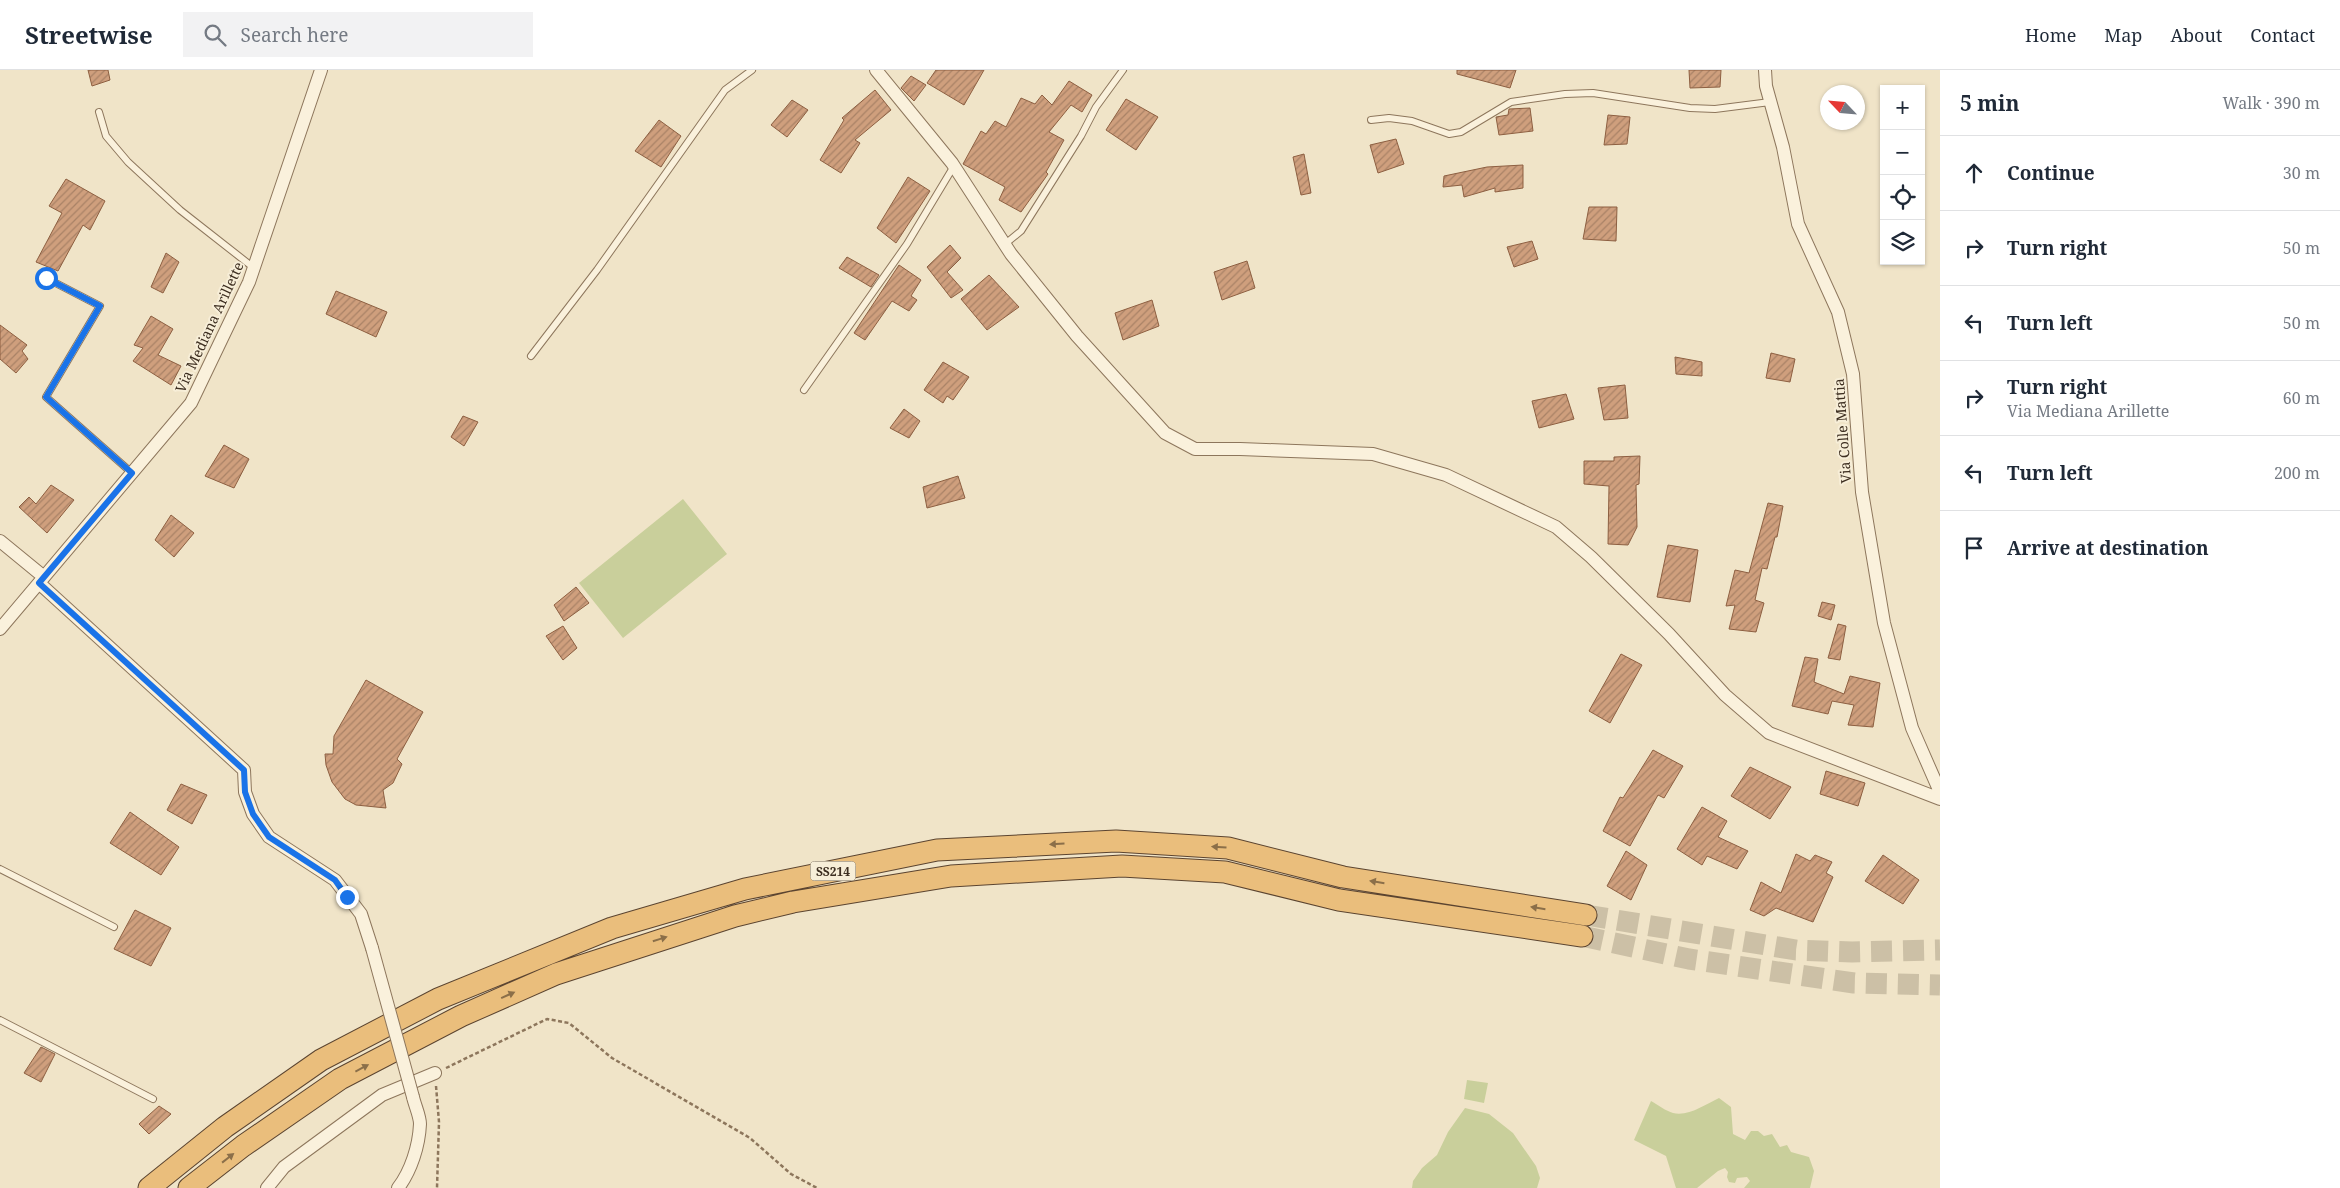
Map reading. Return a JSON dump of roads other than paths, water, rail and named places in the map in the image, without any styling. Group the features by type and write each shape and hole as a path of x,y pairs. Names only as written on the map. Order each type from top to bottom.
{"highway":[{"name":"SS214","path":"149,1188 225,1127 321,1060 438,999 612,928 746,889 937,850 1116,841 1228,848 1343,877 1586,915"},
{"name":"SS214","path":"189,1188 243,1146 340,1079 461,1016 564,971 735,916 794,902 951,876 1122,866 1225,872 1339,900 1582,936"}],"street":[{"name":"Via Mediana Arillette","path":"0,629 191,403 249,282 321,70"},
{"path":"876,70 954,166 1004,244 1077,336 1165,433 1195,449 1373,454 1446,475 1548,523 1556,527 1591,557 1669,634 1725,695 1769,733 1940,799"},
{"name":"Via Colle Mattia","path":"1765,70 1766,86 1783,147 1798,224 1838,312 1853,374 1862,492 1884,623 1912,728 1940,792"},
{"path":"0,541 244,770 245,792 253,814 269,837 335,880 361,914 420,1123 416,1148 406,1178 398,1188"},
{"path":"267,1188 284,1168 382,1095 435,1073"}],"lane":[{"path":"531,356 597,270 725,90 752,70"},
{"path":"1004,244 1021,231 1082,136 1096,107 1123,70"},
{"path":"1371,120 1389,118 1412,120 1449,134 1461,132 1512,102 1565,94 1594,93 1690,108 1715,109 1770,102"},
{"path":"99,112 106,136 128,162 180,210 254,268"},
{"path":"804,390 907,244 954,166"},
{"path":"46,278 100,306 46,397 132,473"},
{"path":"0,869 114,927"},
{"path":"0,1020 153,1099"}],"tunnel":[{"path":"1586,915 1796,950 1852,952 1940,950"},
{"path":"1582,936 1689,959 1854,983 1940,985"}]}
